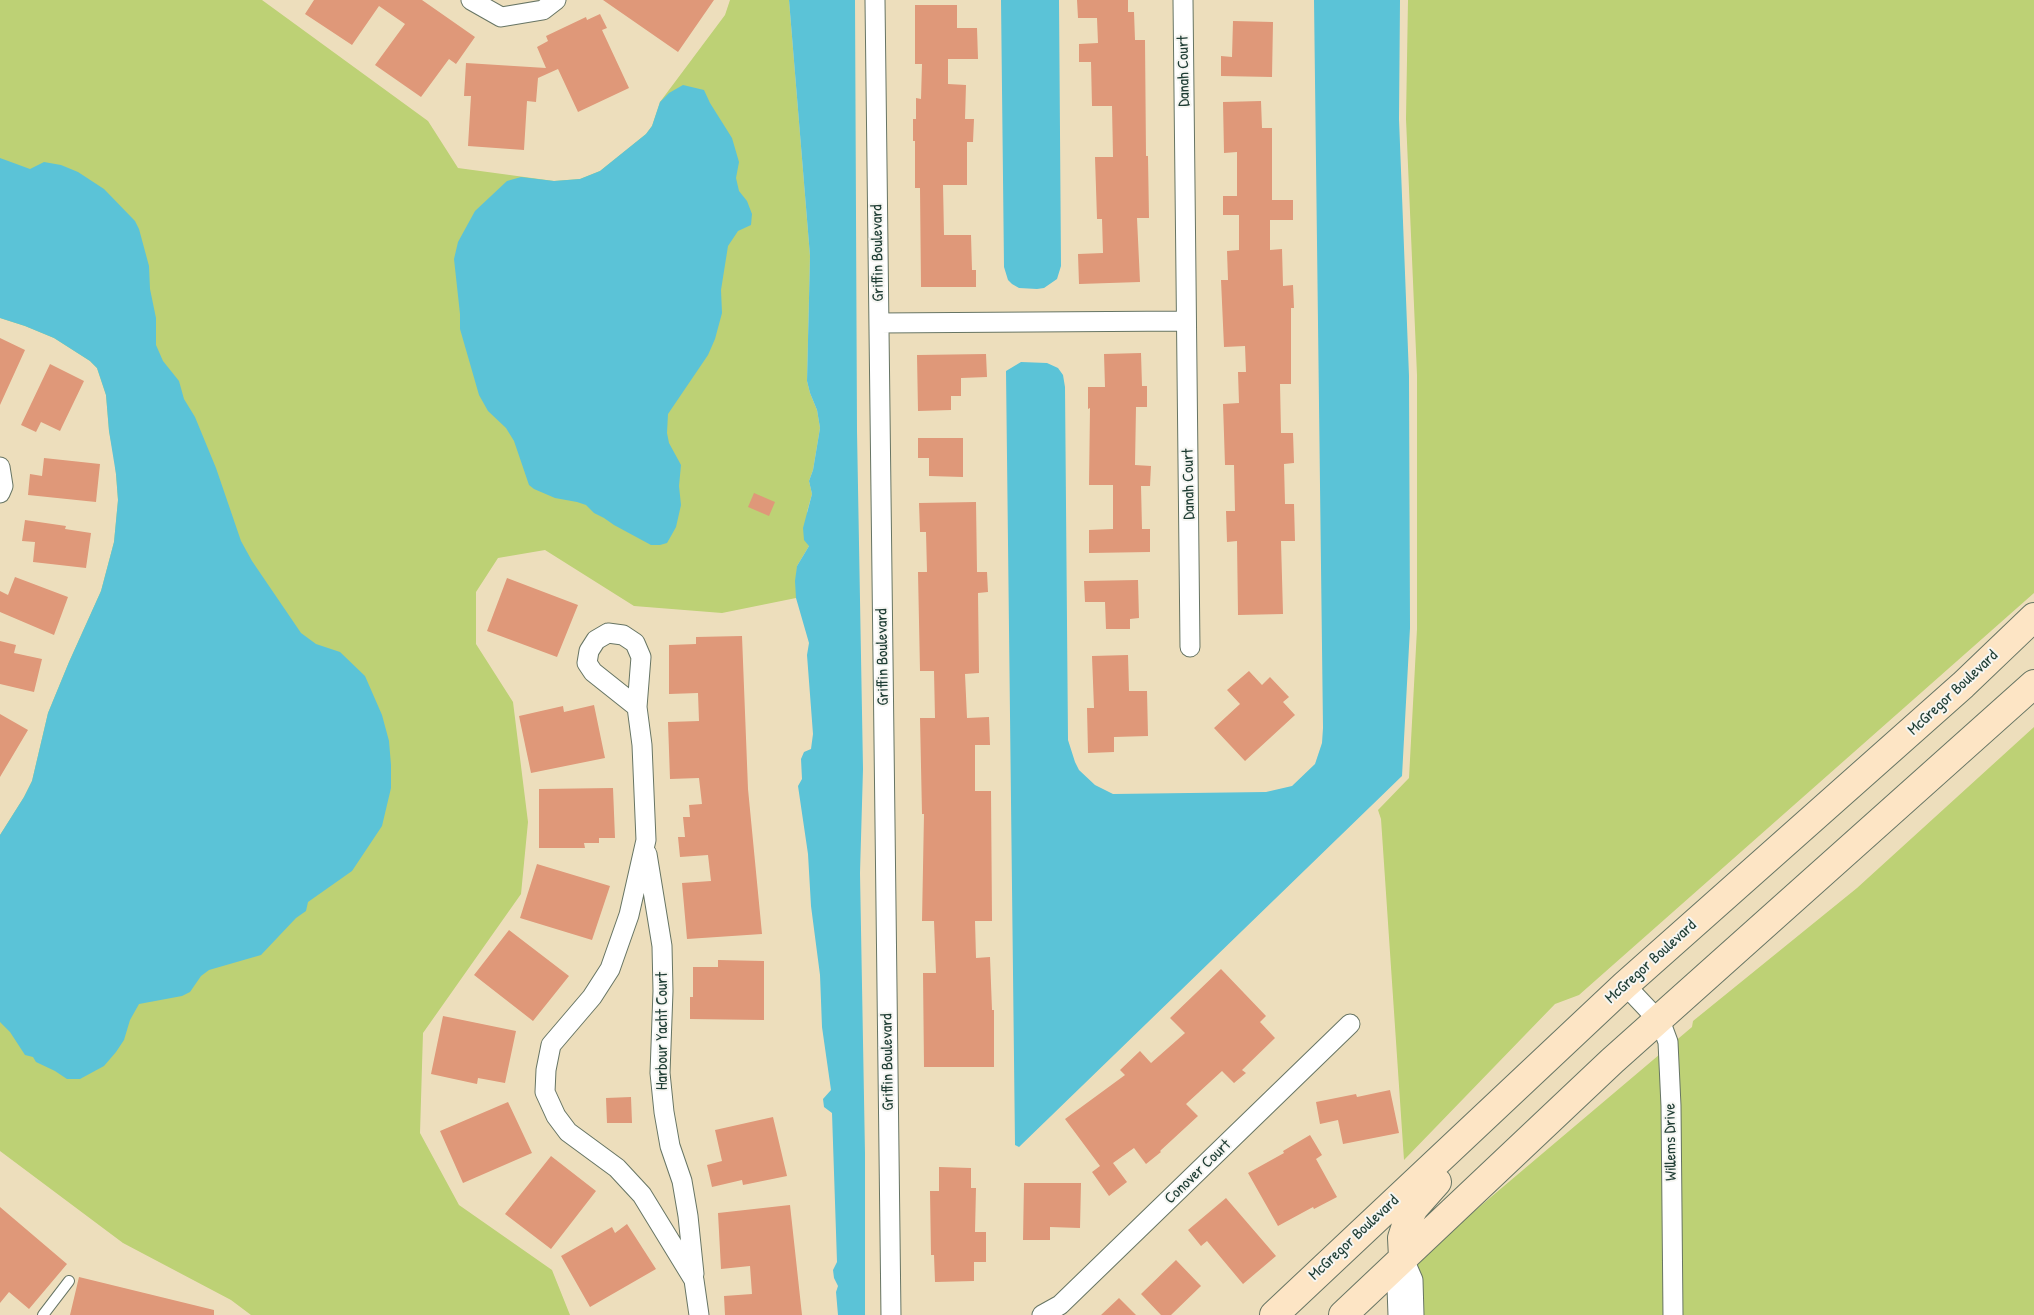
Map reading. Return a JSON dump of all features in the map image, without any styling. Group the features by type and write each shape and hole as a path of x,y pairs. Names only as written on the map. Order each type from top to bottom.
{"main road":[{"name":"McGregor Boulevard","path":"1274,1315 1625,984 1964,685 2034,617"},
{"path":"1343,1315 1658,1020 2034,684"},
{"path":"1403,1257 1402,1238 1404,1228 1414,1208 1516,1102 1528,1076"}],"street":[{"path":"470,0 501,17 543,10 556,0"},
{"name":"Griffin Boulevard","path":"875,0 891,1315"},
{"name":"Danah Court","path":"1183,0 1190,647"},
{"path":"879,322 1186,321"},
{"path":"0,467 3,486 0,493"},
{"name":"Harbour Yacht Court","path":"636,707 642,745 646,840 662,946 663,991 660,1073 664,1112 670,1146 682,1182 688,1216 699,1315"},
{"name":"Harbour Yacht Court","path":"646,840 629,915 610,969 592,997 551,1045 546,1070 545,1092 556,1116 568,1132 617,1168 642,1195 694,1280"},
{"name":"Willems Drive","path":"1625,984 1658,1020 1668,1042 1673,1315"},
{"name":"Conover Court","path":"1042,1315 1060,1305 1350,1024"},
{"path":"1398,1315 1397,1288 1403,1257"},
{"path":"1403,1257 1413,1280 1414,1315"}],"lane":[{"path":"43,1315 69,1281"}],"green space":[{"path":"0,0 262,0 428,121 458,168 554,181 580,179 600,171 646,134 652,126 660,102 725,15 730,0 789,0 810,256 807,381 817,410 820,428 813,470 809,481 812,494 807,512 809,546 797,566 796,598 722,613 634,606 545,550 498,558 476,592 476,644 513,702 528,822 521,894 423,1033 420,1133 459,1205 552,1270 570,1315 251,1315 231,1300 123,1243 0,1151 0,835 32,781 48,713 101,591 114,542 118,500 106,395 97,368 90,361 54,338 0,318"},
{"path":"1408,0 2034,0 2034,593 1579,995 1555,1004 1404,1160 1381,819 1378,810 1409,778 1417,629 1417,375 1406,119"},
{"path":"2034,727 2034,1315 1420,1315 1413,1263 1692,1027 1693,1021 1857,888"}],"water":[{"path":"789,0 855,0 857,431 863,769 860,873 865,1154 865,1315 838,1315 836,1292 838,1286 833,1270 837,1262 832,1113 824,1107 823,1099 831,1090 822,1027 820,975 811,906 808,854 798,786 802,779 801,759 804,752 811,749 813,734 807,655 809,643 796,598 795,581 797,566 809,546 804,540 803,528 812,494 809,481 813,470 820,428 817,410 807,381 810,256"},
{"path":"1001,0 1059,0 1061,266 1057,279 1044,288 1037,289 1019,288 1012,284 1008,280 1004,267"},
{"path":"1314,0 1400,0 1399,119 1409,376 1410,628 1402,776 1019,1147 1015,1145 1006,371 1021,362 1047,363 1058,368 1063,375 1065,387 1068,740 1079,770 1095,785 1113,794 1266,792 1292,786 1315,764 1322,743 1323,728"},
{"path":"683,85 704,90 732,138 739,162 736,178 739,191 747,201 752,214 751,225 738,231 728,246 721,290 722,313 715,339 708,355 668,414 667,433 669,443 681,465 679,486 681,505 676,527 667,543 651,545 594,513 586,505 555,498 529,485 514,441 506,428 488,411 479,395 460,329 454,259 458,242 475,211 507,181 521,177 554,181 580,179 600,171 646,134 652,126 660,102 669,93"},
{"path":"0,158 30,169 44,162 61,165 78,172 104,189 135,221 149,266 150,289 156,318 156,345 163,361 179,381 184,399 195,417 216,468 241,541 252,561 301,633 316,644 340,652 365,676 382,715 389,741 391,788 382,826 352,871 308,902 306,911 296,918 261,955 209,970 201,976 190,992 182,996 139,1004 130,1020 124,1040 116,1052 104,1066 80,1079 67,1079 36,1062 33,1057 25,1055 10,1032 0,1022 0,835 32,781 48,713 101,591 114,542 118,500 116,474 109,431 106,395 97,368 90,361 54,338 0,318"}],"building":[{"path":"314,0 422,0 475,37 456,64 449,59 421,97 375,65 405,24 379,6 352,45 305,14"},
{"path":"603,0 714,0 678,52"},
{"path":"1077,0 1128,0 1128,12 1134,12 1135,40 1145,40 1146,156 1148,156 1149,218 1137,218 1140,282 1079,284 1078,254 1103,253 1102,219 1097,219 1095,157 1113,157 1112,106 1092,106 1091,62 1079,62 1079,44 1098,43 1097,18 1078,18"},
{"path":"915,5 957,5 957,28 977,28 978,59 948,59 948,84 966,85 965,119 974,119 973,142 967,142 967,185 943,185 944,235 971,235 972,270 976,270 976,287 921,287 920,188 915,188 913,119 916,119 916,98 921,99 922,64 915,64"},
{"path":"600,14 607,28 602,30 629,88 578,112 558,69 538,78 536,102 527,101 524,150 468,146 471,96 464,96 466,63 546,68 537,47 548,41 546,36 586,17 587,20"},
{"path":"1233,21 1273,22 1272,77 1221,76 1221,56 1232,57"},
{"path":"1261,101 1262,128 1272,128 1272,200 1293,200 1293,220 1270,220 1270,250 1282,249 1283,286 1293,285 1294,308 1291,308 1291,384 1280,384 1281,433 1293,433 1294,463 1284,464 1285,504 1294,504 1295,541 1281,541 1283,614 1238,615 1237,541 1227,542 1226,511 1235,511 1234,465 1225,465 1223,404 1239,403 1238,372 1246,372 1245,346 1224,347 1221,280 1228,280 1227,251 1239,250 1239,215 1223,215 1223,196 1237,196 1237,152 1224,153 1223,102"},
{"path":"0,338 25,350 0,405"},
{"path":"1141,353 1142,386 1147,386 1147,407 1136,407 1135,465 1151,466 1150,486 1141,486 1142,529 1150,529 1150,552 1089,553 1089,530 1113,529 1113,485 1089,485 1090,408 1088,409 1088,387 1105,387 1104,354"},
{"path":"986,354 987,377 961,378 961,396 951,396 951,410 918,411 917,355"},
{"path":"50,364 84,381 60,431 41,422 36,432 21,425"},
{"path":"918,438 963,438 963,477 929,476 929,458 918,458"},
{"path":"44,458 100,464 96,502 28,495 30,474 42,476"},
{"path":"754,493 775,502 769,516 748,507"},
{"path":"976,502 977,572 987,572 988,592 978,593 979,673 965,674 967,718 989,717 990,745 975,745 975,791 991,791 992,921 975,921 976,958 990,957 992,1010 994,1010 994,1067 924,1067 923,973 936,973 934,921 922,921 924,814 922,814 920,718 935,718 934,671 920,671 918,572 927,572 926,532 920,532 919,503"},
{"path":"25,520 66,526 65,529 91,533 86,568 33,562 35,542 22,541"},
{"path":"15,577 68,597 54,635 0,612 0,591 8,595"},
{"path":"507,578 578,605 557,657 487,631"},
{"path":"1138,580 1139,618 1130,619 1130,629 1106,629 1105,602 1085,602 1084,581"},
{"path":"742,636 748,789 762,934 687,939 682,883 711,881 708,855 680,857 678,837 685,837 683,817 690,817 689,805 702,804 699,778 670,779 668,722 699,721 698,693 669,694 669,645 696,644 696,637"},
{"path":"0,641 16,645 14,653 42,659 34,692 0,684"},
{"path":"1128,655 1129,691 1147,691 1148,736 1114,737 1114,752 1088,753 1087,708 1094,708 1092,656"},
{"path":"1249,671 1262,685 1270,677 1289,697 1283,702 1295,715 1245,761 1214,728 1240,704 1227,690"},
{"path":"594,705 605,758 531,773 519,716 563,706 564,712"},
{"path":"0,714 28,730 0,777"},
{"path":"613,788 615,838 599,838 599,843 584,843 585,848 539,848 539,789"},
{"path":"537,864 610,886 592,940 520,918"},
{"path":"509,930 569,976 533,1021 474,975"},
{"path":"718,960 764,961 764,1020 690,1019 690,997 693,997 693,967 718,967"},
{"path":"1221,969 1266,1016 1260,1022 1275,1038 1242,1070 1246,1073 1234,1083 1222,1071 1186,1104 1198,1116 1146,1164 1134,1148 1113,1163 1127,1182 1109,1196 1092,1172 1100,1166 1065,1119 1125,1075 1120,1070 1140,1051 1151,1063 1185,1033 1170,1018"},
{"path":"443,1016 516,1031 505,1083 478,1078 477,1084 431,1074"},
{"path":"1390,1090 1399,1133 1343,1144 1338,1120 1320,1124 1316,1102 1356,1094 1357,1097"},
{"path":"631,1097 632,1123 607,1123 606,1098"},
{"path":"508,1102 532,1153 463,1183 440,1131"},
{"path":"773,1117 787,1176 743,1185 742,1180 712,1187 707,1165 722,1161 715,1130"},
{"path":"1310,1135 1322,1155 1316,1159 1337,1197 1314,1209 1313,1207 1278,1226 1248,1173 1284,1153 1283,1151"},
{"path":"551,1156 596,1191 551,1249 505,1214"},
{"path":"939,1167 971,1168 971,1188 976,1188 975,1232 986,1232 986,1262 974,1262 974,1281 935,1282 934,1255 931,1255 930,1191 939,1191"},
{"path":"1024,1183 1081,1183 1080,1228 1050,1227 1050,1240 1023,1240"},
{"path":"1226,1198 1276,1256 1243,1284 1207,1241 1201,1246 1188,1230"},
{"path":"790,1205 802,1315 725,1315 724,1296 752,1294 750,1266 721,1269 718,1213"},
{"path":"0,1207 67,1264 29,1309 9,1292 0,1303"},
{"path":"627,1224 656,1269 590,1307 561,1256 612,1227 615,1233"},
{"path":"1176,1260 1201,1286 1171,1315 1161,1315 1141,1294"},
{"path":"79,1277 214,1310 214,1315 70,1315"},
{"path":"1119,1298 1136,1315 1101,1315"}]}
